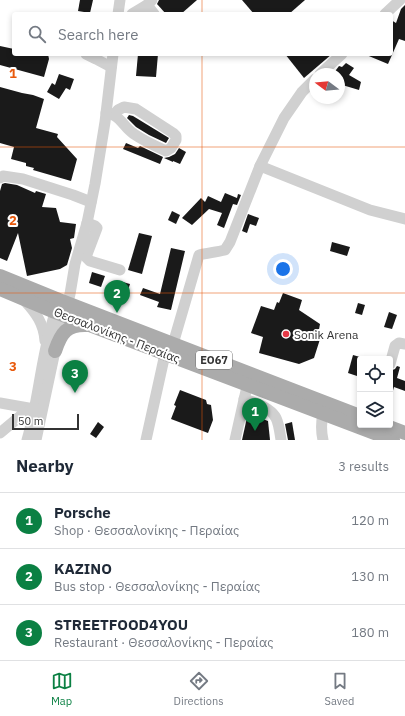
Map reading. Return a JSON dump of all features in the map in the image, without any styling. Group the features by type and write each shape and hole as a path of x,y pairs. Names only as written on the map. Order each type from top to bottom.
{"main road":[{"name":"Θεσσαλονίκης - Περαίας","path":"0,276 62,308 90,325 169,349 246,392 323,414 393,440"},
{"name":"Θεσσαλονίκης - Περαίας","path":"0,289 21,297 62,308 169,349 357,415"},
{"path":"50,350 66,330 72,326 90,325"},
{"path":"392,428 405,433"}],"street":[{"path":"118,12 120,0"},
{"path":"387,12 400,0"},
{"path":"137,12 151,6"},
{"path":"90,56 111,67"},
{"path":"27,440 50,350 87,224 110,114 112,56"},
{"path":"327,68 340,56"},
{"path":"146,440 169,349 199,255 216,253 225,250 230,242 260,166 284,118 302,92 309,85"},
{"path":"124,107 136,109 173,133 176,136 176,140 171,148 166,151 134,134 126,128 120,120 110,114 124,107"},
{"path":"260,166 370,210 405,219"},
{"path":"0,178 3,176 23,179 91,202"},
{"path":"87,224 97,228 86,257 90,262 120,270"},
{"path":"21,297 35,312 43,326 50,350 42,415 36,440"},
{"path":"392,356 395,346 399,343 405,344"},
{"path":"235,440 246,392"},
{"path":"246,392 254,402 271,412 276,418 281,440"},
{"path":"0,404 34,409"},
{"path":"0,433 24,413 34,409"},
{"path":"323,414 321,431 323,440"}],"building":[{"path":"80,0 93,0 90,12 78,11"},
{"path":"159,0 197,0 183,12 164,12 157,4"},
{"path":"242,0 305,0 291,12 252,12"},
{"path":"405,5 405,41 399,39 393,53 393,21 396,23 401,9"},
{"path":"0,46 12,49 12,56 48,56 49,59 44,77 0,65"},
{"path":"138,56 158,56 156,77 136,76"},
{"path":"287,56 330,56 316,68 309,68 309,74 304,78"},
{"path":"369,56 392,56 388,64"},
{"path":"346,63 354,68 349,75 361,82 359,90 345,86 345,68 338,68 339,66 342,67"},
{"path":"59,74 74,79 70,90 66,88 59,99 47,92 52,83 55,85"},
{"path":"0,87 44,99 36,128 58,134 57,137 77,159 71,181 33,170 34,168 26,166 26,163 11,159 14,147 0,143"},
{"path":"129,115 169,138 166,143 136,127 127,118"},
{"path":"126,143 138,148 140,146 163,157 160,164 123,149"},
{"path":"179,148 186,152 180,164 164,158 175,154"},
{"path":"2,184 17,185 35,193 36,191 46,194 42,207 56,208 60,222 76,224 74,238 70,239 72,248 67,265 60,269 27,276 18,233 7,261 0,258 0,191"},
{"path":"225,193 237,198 238,194 241,195 237,205 233,204 224,228 217,225 222,213 209,209 192,225 182,218 201,198 205,202 208,196 221,202"},
{"path":"172,211 180,215 176,224 168,220"},
{"path":"248,214 259,218 256,226 250,224 247,233 242,231"},
{"path":"139,233 152,236 142,274 128,270"},
{"path":"332,242 350,247 347,256 330,251"},
{"path":"171,248 185,251 171,310 157,307 159,302 140,295 143,288 160,294"},
{"path":"92,272 105,276 101,287 89,283"},
{"path":"119,281 130,284 127,293 116,290"},
{"name":"Sonik Arena","path":"283,293 302,300 299,310 320,324 318,335 321,336 314,358 299,364 259,353 263,337 251,333 261,306 274,310"},
{"path":"358,303 365,305 362,315 355,313"},
{"path":"389,312 397,315 392,329 384,327"},
{"path":"353,355 357,356 357,376 348,373"},
{"path":"397,366 400,367 397,378 405,381 405,391 394,387 393,390 393,370"},
{"path":"180,390 206,400 207,404 211,405 213,420 208,433 171,419 176,406 174,405"},
{"path":"248,413 268,421 270,440 242,440"},
{"path":"98,422 104,427 96,438 90,434"},
{"path":"292,422 295,440 288,440 285,424"}],"place":[{"name":"ΚΑΖΙΝΟ","path":"117,313"},
{"name":"Sonik Arena","path":"286,334"},
{"name":"STREETFOOD4YOU","path":"75,393"},
{"name":"Porsche","path":"255,431"}]}
